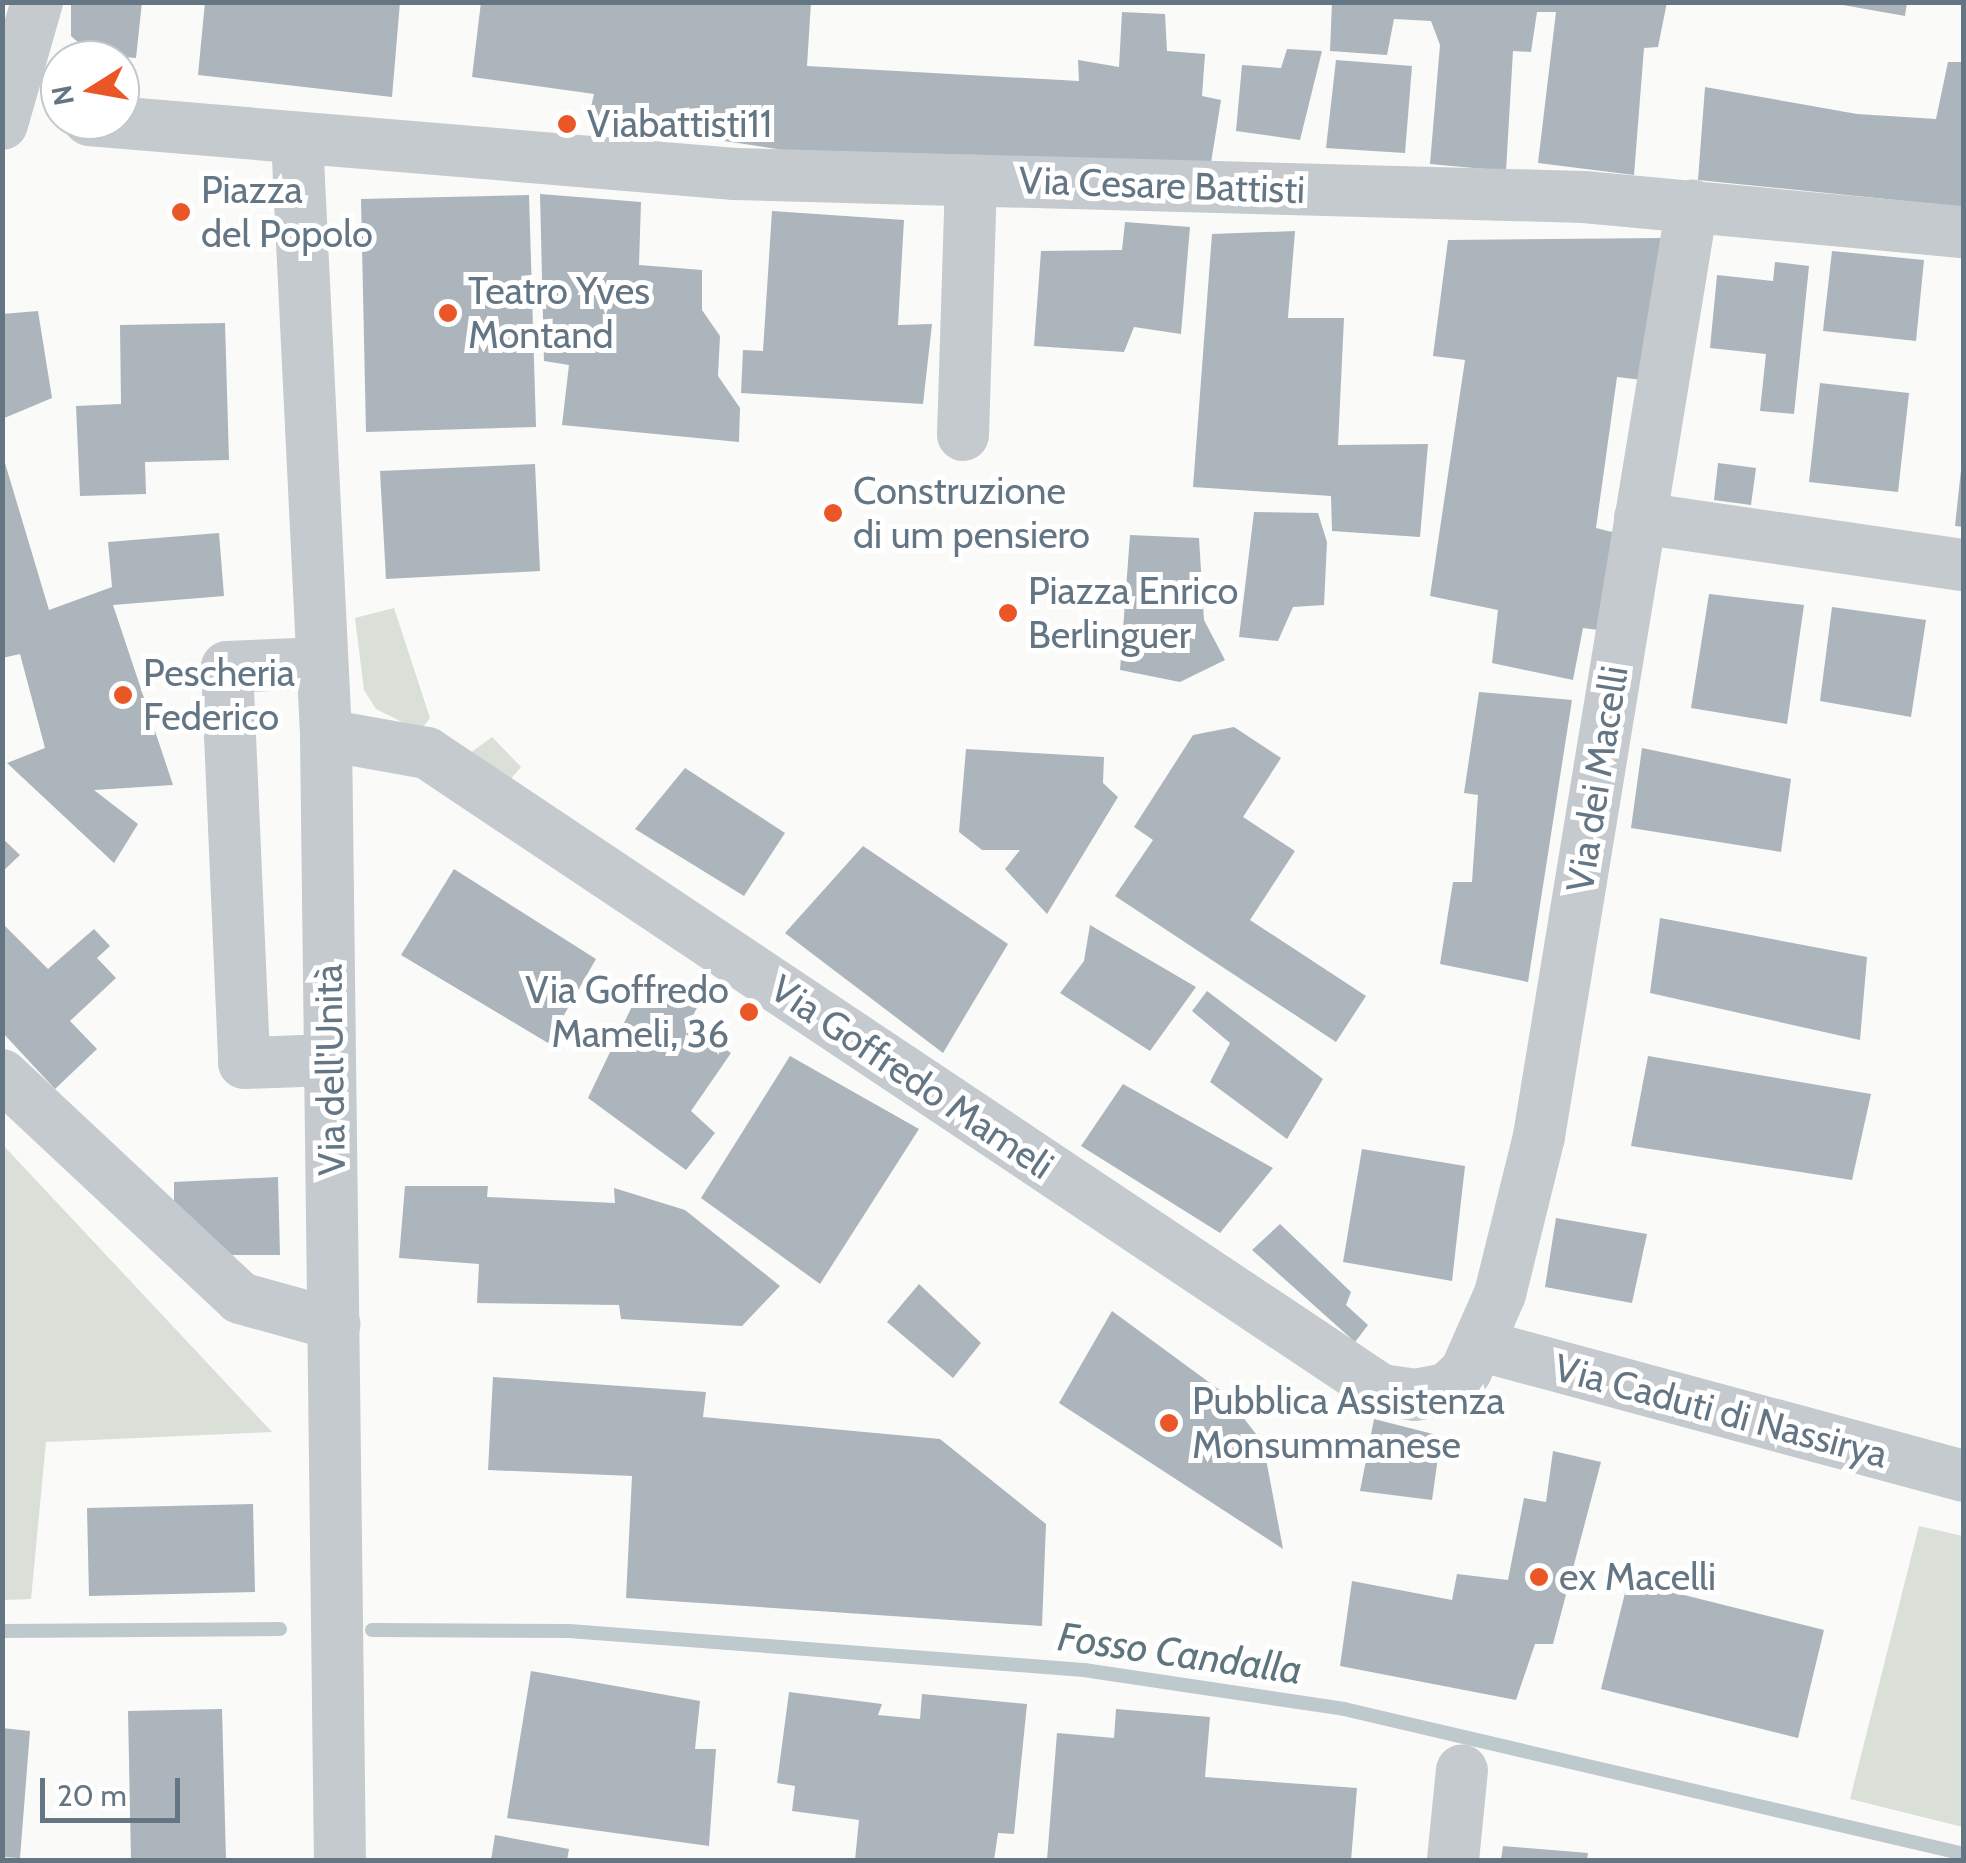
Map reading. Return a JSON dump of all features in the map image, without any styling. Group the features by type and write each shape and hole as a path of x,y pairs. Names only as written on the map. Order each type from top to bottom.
{"street":[{"path":"36,5 4,115 40,116"},
{"name":"Via Cesare Battisti","path":"140,125 361,146 734,174 1584,197 1964,232"},
{"name":"Via dell'Unità","path":"296,139 326,735 340,1860"},
{"path":"963,435 971,180"},
{"name":"Via dei Macelli","path":"1479,1346 1500,1294 1539,1136 1692,206"},
{"path":"1640,518 1964,564"},
{"path":"322,663 227,666 244,1063 330,1060"},
{"name":"Via Goffredo Mameli","path":"326,735 427,753 1382,1390 1415,1395 1447,1389 1479,1346"},
{"path":"2,1075 240,1298 334,1324"},
{"name":"Via Caduti di Nassirya","path":"1479,1346 1964,1476"},
{"path":"1453,1860 1462,1770"}],"shaded area":[{"path":"394,608 430,718 420,731 376,709 364,690 355,618"},
{"path":"492,737 521,767 509,781 465,757"},
{"path":"2,1144 272,1432 46,1442 31,1599 3,1600"},
{"path":"1919,1526 1963,1536 1963,1827 1850,1799"}],"building":[{"path":"71,2 142,2 138,40 75,40 71,36"},
{"path":"205,2 400,2 392,97 198,75"},
{"path":"481,2 811,2 807,66 1079,81 1078,60 1119,67 1122,12 1165,14 1167,51 1205,54 1202,96 1221,100 1211,163 797,152 588,120 594,94 472,77"},
{"path":"1332,2 1667,2 1658,47 1644,48 1634,175 1538,163 1556,12 1537,12 1531,52 1513,51 1506,171 1430,164 1440,45 1431,21 1394,19 1387,55 1330,51"},
{"path":"1826,2 1907,2 1905,16"},
{"path":"1287,49 1322,51 1300,140 1236,131 1242,65 1281,68"},
{"path":"1336,60 1412,66 1405,153 1326,148"},
{"path":"1948,62 1964,62 1964,207 1698,180 1705,87 1857,114 1936,119"},
{"path":"540,194 641,202 639,265 702,270 702,310 720,336 718,376 740,408 739,442 562,425 569,365 544,361"},
{"name":"Teatro Yves Montand","path":"529,195 536,427 366,432 361,199"},
{"path":"772,211 904,220 898,325 932,324 923,404 741,393 743,350 763,351"},
{"path":"1125,222 1190,227 1181,334 1134,327 1124,352 1034,346 1041,251 1122,250"},
{"path":"1295,231 1288,318 1344,318 1338,445 1428,444 1420,537 1332,531 1331,496 1193,487 1212,234"},
{"path":"1664,238 1651,381 1617,377 1596,528 1616,533 1598,630 1583,628 1573,680 1492,663 1498,610 1430,596 1465,360 1433,356 1448,240"},
{"path":"1832,251 1924,260 1916,341 1823,331"},
{"path":"1775,262 1809,266 1794,414 1760,411 1766,354 1710,348 1717,275 1773,281"},
{"path":"38,311 52,398 2,419 2,314"},
{"path":"225,323 229,460 145,462 146,494 80,496 76,406 121,404 120,325"},
{"path":"1820,383 1909,393 1898,492 1809,482"},
{"path":"2,453 49,610 112,587 108,542 219,533 224,596 113,605 173,785 94,790 138,824 114,863 7,763 45,748 20,654 2,658"},
{"path":"1718,463 1756,468 1751,505 1714,500"},
{"path":"535,464 540,571 386,579 380,471"},
{"path":"1964,470 1964,527 1955,526"},
{"path":"1254,512 1318,513 1327,542 1324,605 1293,607 1278,641 1239,637"},
{"path":"1130,535 1199,538 1204,620 1225,660 1180,682 1120,670"},
{"path":"1709,594 1804,605 1787,724 1691,708"},
{"path":"1832,607 1926,620 1911,717 1820,701"},
{"path":"1479,692 1572,700 1528,982 1440,964 1453,882 1472,882 1478,795 1464,793"},
{"path":"1234,727 1281,758 1243,817 1295,851 1250,920 1366,996 1336,1042 1115,896 1153,840 1134,827 1193,735"},
{"path":"1642,748 1791,779 1781,852 1631,828"},
{"path":"966,749 1104,757 1103,783 1118,797 1047,914 1005,869 1020,850 982,850 959,832"},
{"path":"685,768 785,833 744,896 635,829"},
{"path":"2,838 20,855 2,872"},
{"path":"863,846 1008,944 943,1053 785,933"},
{"path":"454,869 596,959 548,1043 401,955"},
{"path":"1660,918 1867,957 1860,1040 1650,993"},
{"path":"2,923 48,969 94,929 110,946 97,958 116,978 70,1021 97,1049 55,1089 2,1032"},
{"path":"1090,925 1196,987 1150,1051 1060,993 1084,961"},
{"path":"646,977 700,1002 688,1025 731,1053 691,1111 715,1133 686,1170 588,1098"},
{"path":"1207,991 1323,1079 1287,1139 1210,1082 1230,1043 1192,1011"},
{"path":"790,1056 919,1129 820,1284 701,1198"},
{"path":"1648,1056 1871,1094 1852,1180 1631,1146"},
{"path":"1123,1084 1273,1168 1220,1233 1081,1146"},
{"path":"1362,1149 1465,1166 1452,1281 1343,1262"},
{"path":"278,1177 280,1255 218,1255 174,1224 174,1182"},
{"path":"405,1186 488,1186 487,1197 615,1203 614,1188 685,1210 780,1286 742,1326 621,1319 619,1305 477,1303 479,1264 399,1258"},
{"path":"1556,1218 1647,1234 1632,1303 1545,1287"},
{"path":"1280,1224 1351,1292 1346,1305 1368,1325 1355,1342 1252,1250"},
{"path":"919,1284 981,1343 953,1378 887,1322"},
{"name":"Pubblica Assistenza Monsummanese","path":"1112,1311 1225,1394 1263,1443 1283,1549 1059,1403"},
{"path":"493,1377 706,1392 703,1417 940,1439 1046,1524 1042,1626 626,1598 632,1476 488,1470"},
{"path":"1374,1419 1441,1436 1432,1500 1360,1491"},
{"name":"ex Macelli","path":"1553,1451 1601,1462 1553,1644 1535,1644 1516,1700 1340,1666 1352,1581 1452,1600 1457,1574 1508,1580 1524,1498 1546,1502"},
{"path":"253,1504 255,1592 89,1596 87,1508"},
{"path":"1628,1581 1824,1630 1798,1738 1601,1689"},
{"path":"531,1671 700,1701 695,1749 716,1749 709,1846 507,1818"},
{"path":"789,1692 882,1704 878,1715 920,1719 922,1694 1027,1704 1014,1834 998,1833 994,1860 855,1860 859,1820 792,1811 795,1786 777,1783"},
{"path":"222,1709 226,1860 131,1860 128,1711"},
{"path":"1116,1709 1210,1717 1205,1777 1357,1788 1351,1860 1047,1860 1057,1733 1114,1738"},
{"path":"2,1728 30,1731 20,1858 2,1857"},
{"path":"495,1835 569,1849 567,1860 491,1860"},
{"path":"1503,1846 1588,1853 1587,1860 1501,1860"}],"waterway":[{"name":"Fosso Candalla","path":"2,1631 280,1629"},
{"name":"Fosso Candalla","path":"372,1630 569,1631 1084,1670 1344,1709 1964,1854"}],"place":[{"name":"Viabattisti11","path":"567,124"},
{"name":"Piazza del Popolo","path":"181,212"},
{"name":"Teatro Yves Montand","path":"448,313"},
{"name":"Construzione di um pensiero","path":"833,513"},
{"name":"Piazza Enrico Berlinguer","path":"1008,613"},
{"name":"Pescheria Federico","path":"123,695"},
{"name":"Via Goffredo Mameli, 36","path":"749,1012"},
{"name":"Pubblica Assistenza Monsummanese","path":"1169,1423"},
{"name":"ex Macelli","path":"1539,1577"}]}
